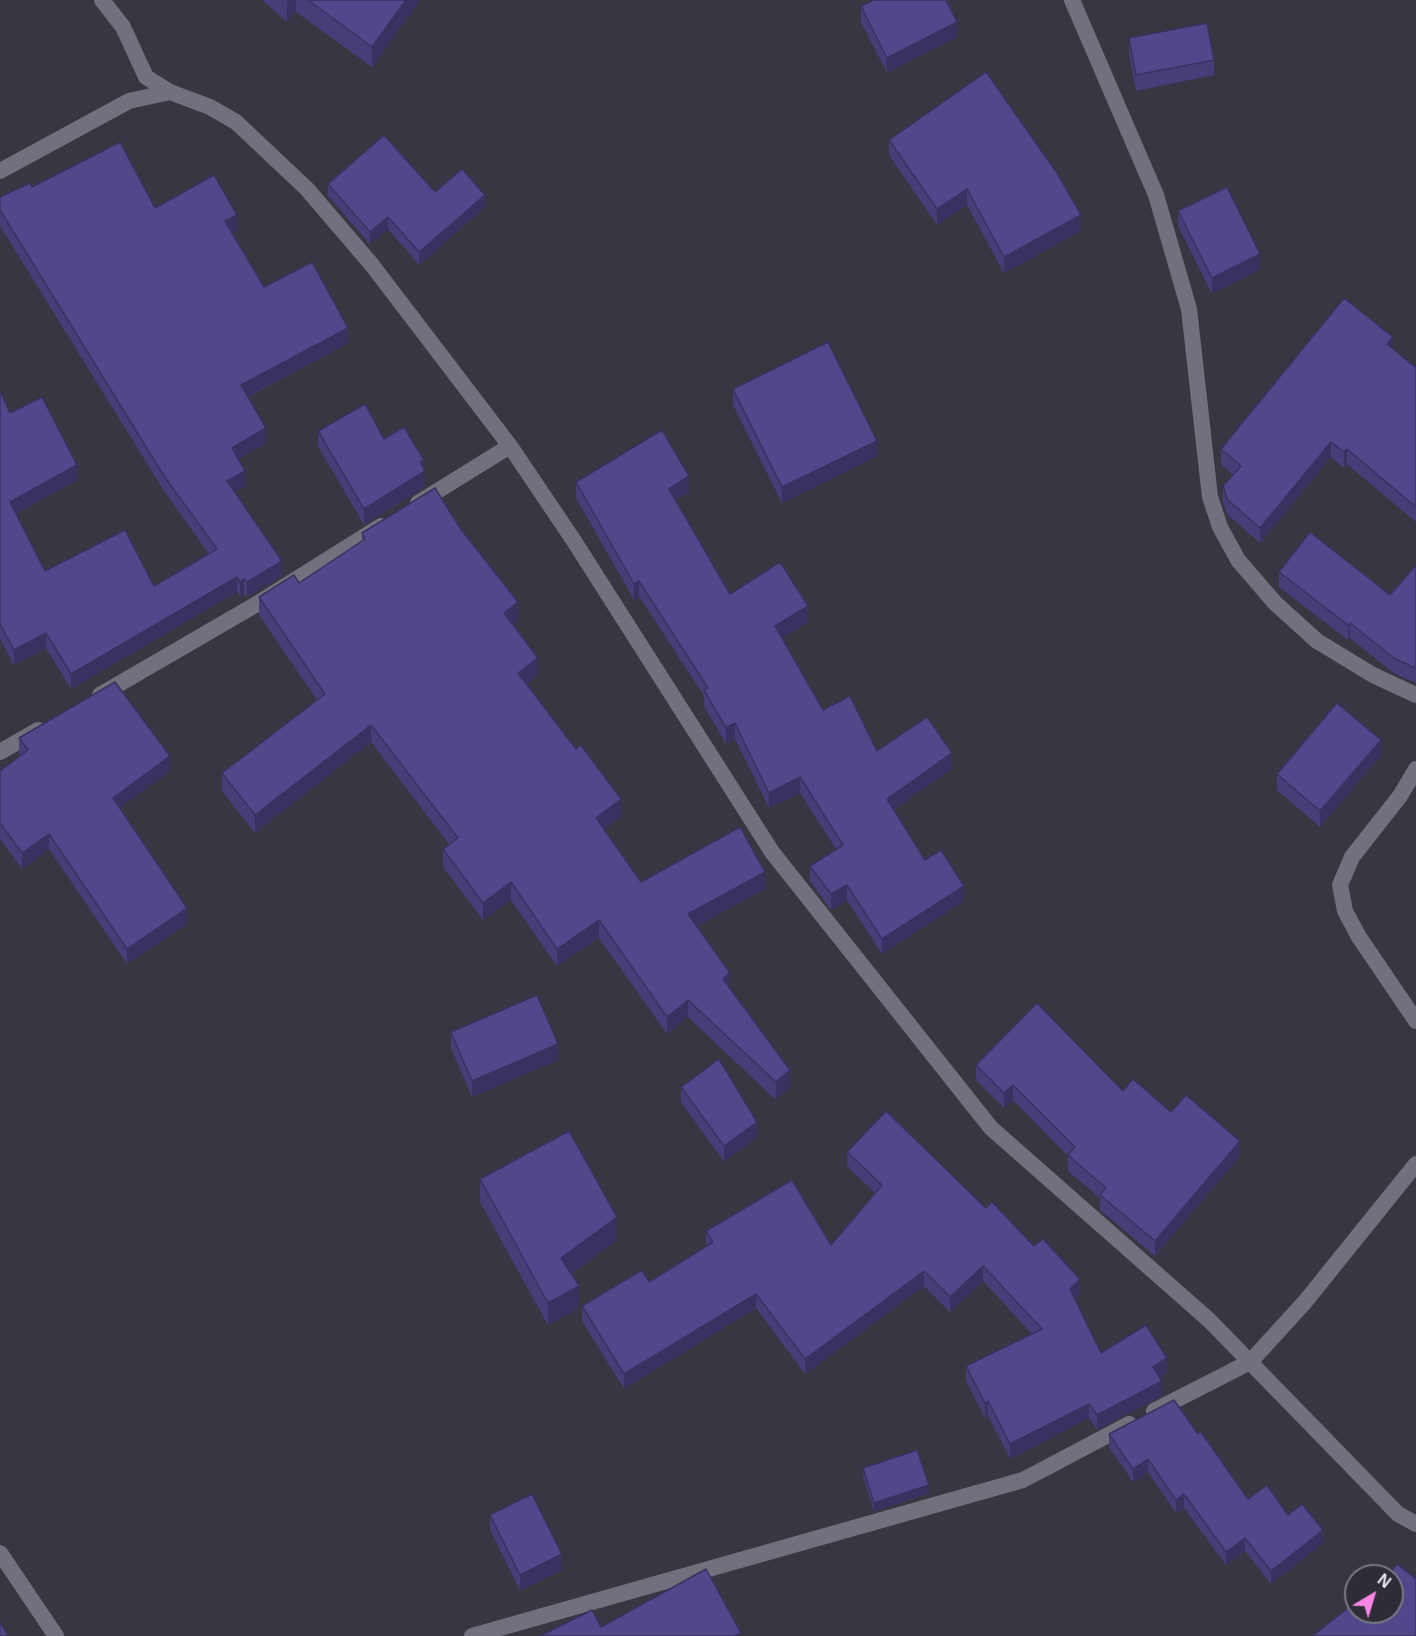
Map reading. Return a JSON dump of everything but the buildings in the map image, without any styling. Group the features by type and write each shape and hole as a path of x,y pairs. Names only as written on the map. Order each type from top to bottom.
{"street":[{"path":"102,0 123,27 146,77 170,92 210,106 236,122 307,189 372,264 510,446 574,541 772,852 991,1128 1209,1320 1398,1514 1416,1524"},
{"path":"1071,0 1156,195 1189,309 1210,497 1220,527 1238,560 1275,603 1317,641 1374,675 1416,695"},
{"path":"0,171 129,101 170,92"},
{"path":"82,705 255,605 510,446"},
{"path":"0,752 51,723"},
{"path":"1416,769 1400,796 1352,857 1340,885 1345,911 1359,937 1416,1021"},
{"path":"472,1636 1023,1480 1250,1362 1304,1303 1416,1164"},
{"path":"0,1553 56,1636"}]}
